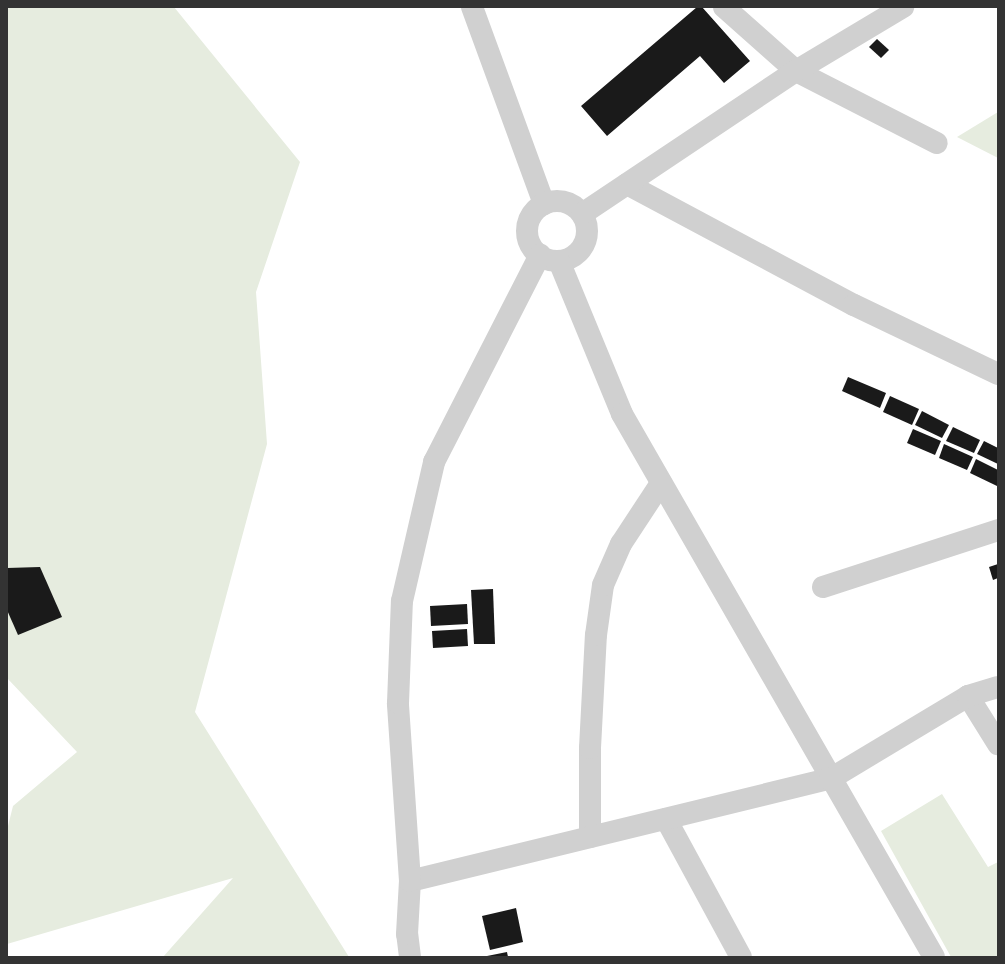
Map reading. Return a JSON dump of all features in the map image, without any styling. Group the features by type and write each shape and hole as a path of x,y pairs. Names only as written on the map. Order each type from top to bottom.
{"street":[{"path":"472,7 544,204"},
{"path":"724,7 796,72 937,143"},
{"path":"582,214 796,72 903,7"},
{"path":"627,184 854,305 998,374"},
{"path":"410,957 407,934 410,881 398,703 402,601 434,462 549,258 578,252 584,244 586,224 582,214 565,202 544,204 530,218 527,228 532,248 549,258 622,414 830,779 934,957"},
{"path":"590,837 590,748 596,635 603,585 621,544 661,483"},
{"path":"823,587 998,530"},
{"path":"410,881 830,779 968,696 998,687"},
{"path":"968,696 998,744"},
{"path":"666,819 741,957"}],"shaded area":[{"path":"7,7 174,7 300,162 256,292 267,444 195,712 349,957 163,957 233,878 7,944 7,830 13,806 77,752 7,678"},
{"path":"998,112 998,158 957,137"},
{"path":"942,794 988,867 998,862 998,957 951,957 881,831"}],"building":[{"path":"697,7 702,7 750,61 724,83 700,56 607,136 581,106"},
{"path":"877,39 889,50 881,58 869,47"},
{"path":"848,377 886,393 880,408 842,391"},
{"path":"890,396 919,409 912,425 883,412"},
{"path":"922,411 949,425 942,438 915,425"},
{"path":"953,427 980,440 974,453 946,441"},
{"path":"913,429 941,441 935,455 907,443"},
{"path":"984,441 998,448 998,464 977,454"},
{"path":"944,444 973,457 967,470 939,458"},
{"path":"976,459 998,470 997,486 970,473"},
{"path":"998,564 998,578 993,580 989,567"},
{"path":"40,567 62,617 18,635 7,610 7,568"},
{"path":"493,589 495,644 474,644 471,590"},
{"path":"467,604 468,624 431,626 430,606"},
{"path":"467,629 468,646 433,648 432,631"},
{"path":"516,908 523,942 490,950 482,916"},
{"path":"507,952 508,957 487,957 487,956"}]}
